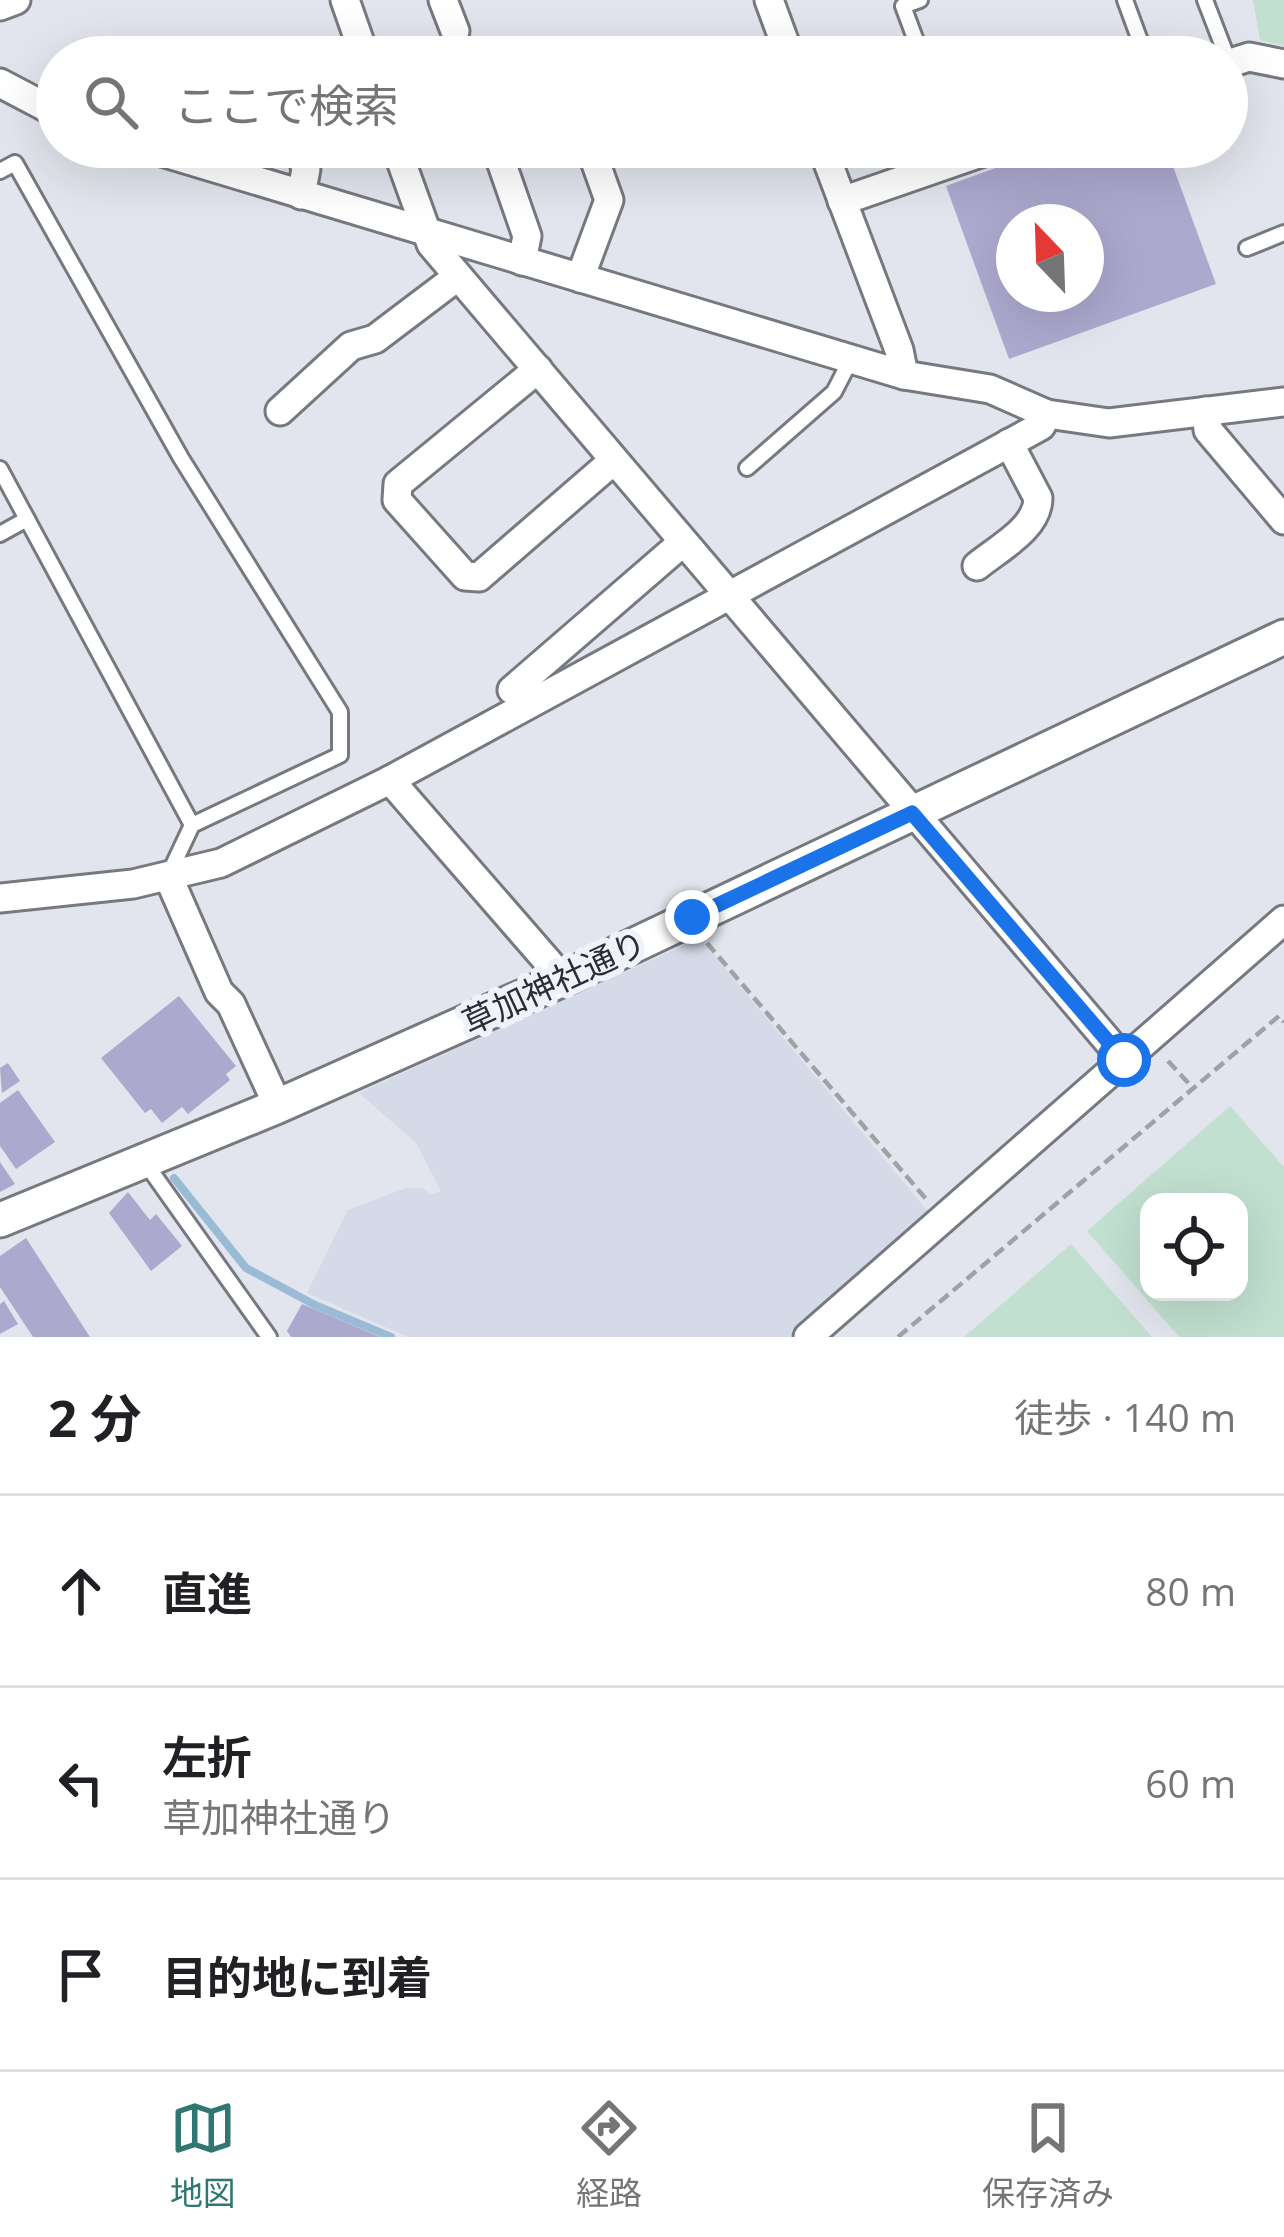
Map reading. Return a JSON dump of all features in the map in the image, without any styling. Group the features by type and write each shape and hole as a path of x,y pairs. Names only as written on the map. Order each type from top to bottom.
{"street":[{"path":"0,6 16,0"},
{"path":"345,0 358,36"},
{"path":"443,0 454,32"},
{"path":"769,0 782,36"},
{"path":"1248,57 1284,64"},
{"path":"0,83 36,102"},
{"path":"241,168 301,195 904,375 990,388 1047,414 1109,423 1284,402"},
{"path":"301,195 306,168"},
{"path":"403,168 425,232 458,277 1124,1060"},
{"path":"503,168 527,236 521,261"},
{"path":"580,278 609,200 598,168"},
{"path":"830,168 899,350 904,375"},
{"path":"842,201 923,168"},
{"path":"280,411 351,346 374,339 458,277"},
{"path":"538,369 398,484 398,500 465,576 479,577 614,460"},
{"path":"1206,411 1208,430 1284,520"},
{"path":"0,898 133,884 221,863 390,780 730,596 1041,426 1047,414"},
{"path":"977,566 1034,520 1038,507 1038,498 1009,443"},
{"path":"512,690 530,663 682,543"},
{"name":"草加神社通り","path":"0,1220 278,1106 563,979 1284,637"},
{"path":"390,780 563,979"},
{"path":"168,876 219,992 231,1004 278,1106"},
{"path":"808,1337 1284,920"}],"lane":[{"path":"914,36 903,6 920,0"},
{"path":"1125,0 1138,36"},
{"path":"1205,0 1218,36"},
{"path":"0,171 15,163 181,458 340,712 340,755 191,825 168,876"},
{"path":"1246,248 1284,233"},
{"path":"747,468 834,392 851,359"},
{"path":"0,469 191,825"},
{"path":"0,534 27,519"},
{"path":"144,1161 269,1337"}],"path":[{"path":"692,917 704,939 943,1219"},
{"path":"898,1337 1189,1084 1279,1016 1284,1022"}],"shaded area":[{"path":"700,938 930,1214 788,1337 408,1337 307,1293 348,1210 406,1188 422,1188 431,1194 441,1191 416,1143 359,1093"}],"green space":[{"path":"1253,0 1284,0 1284,46 1260,40"},
{"path":"1230,1106 1284,1167 1284,1337 1179,1337 1148,1301 1248,1301 1248,1193 1140,1193 1140,1292 1087,1231"},
{"path":"1071,1244 1152,1337 964,1337"}],"building":[{"path":"995,168 1174,168 1216,284 1009,359 946,186"},
{"path":"179,996 236,1066 226,1074 230,1080 188,1114 182,1107 162,1123 151,1109 145,1113 101,1058"},
{"path":"8,1063 20,1081 2,1093 0,1068"},
{"path":"18,1090 55,1142 16,1169 0,1146 0,1103"},
{"path":"0,1162 15,1184 0,1192"},
{"path":"128,1192 150,1220 156,1214 182,1246 151,1271 109,1213"},
{"path":"26,1238 90,1337 33,1337 0,1287 0,1256"},
{"path":"4,1301 18,1324 0,1334 0,1304"},
{"path":"302,1304 380,1337 291,1337 287,1331"}],"waterway":[{"path":"174,1178 246,1268 315,1305 391,1337"}],"route":[{"path":"692,917 912,813 1124,1060"}]}
